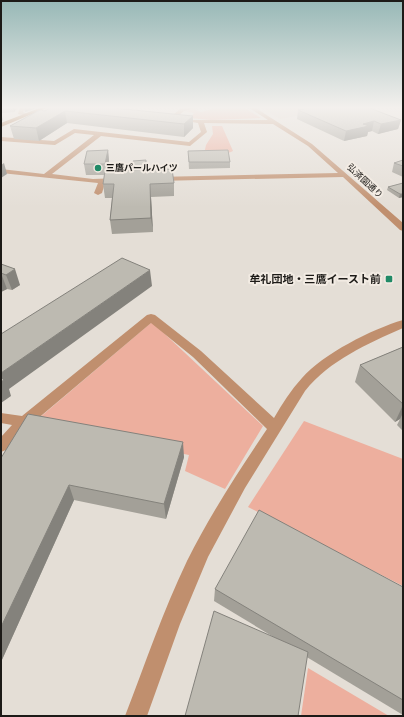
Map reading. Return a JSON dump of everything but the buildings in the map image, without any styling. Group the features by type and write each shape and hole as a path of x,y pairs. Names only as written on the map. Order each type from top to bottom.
{"street":[{"path":"21,140 55,143 59,140"},
{"path":"47,175 91,140"},
{"path":"158,140 190,144 194,140"},
{"name":"弘済園通り","path":"303,140 345,175 403,228"},
{"path":"1,171 102,181 126,180"},
{"path":"147,179 345,175"},
{"path":"98,193 102,181"},
{"path":"1,446 24,422 151,317 197,354 275,428"},
{"path":"136,716 161,646 193,569 234,492 294,396 313,374 351,347 403,324"},
{"path":"1,418 24,422"}],"shaded area":[{"path":"209,140 228,140 233,151 226,154 204,154"},
{"path":"152,322 263,426 225,489 185,471 189,455 32,424"},
{"path":"304,421 403,459 403,586 248,507"},
{"path":"308,668 389,716 301,716"}],"place":[{"name":"三鷹パールハイツ","path":"98,168"},
{"name":"牟礼団地・三鷹イースト前","path":"389,279"}]}
